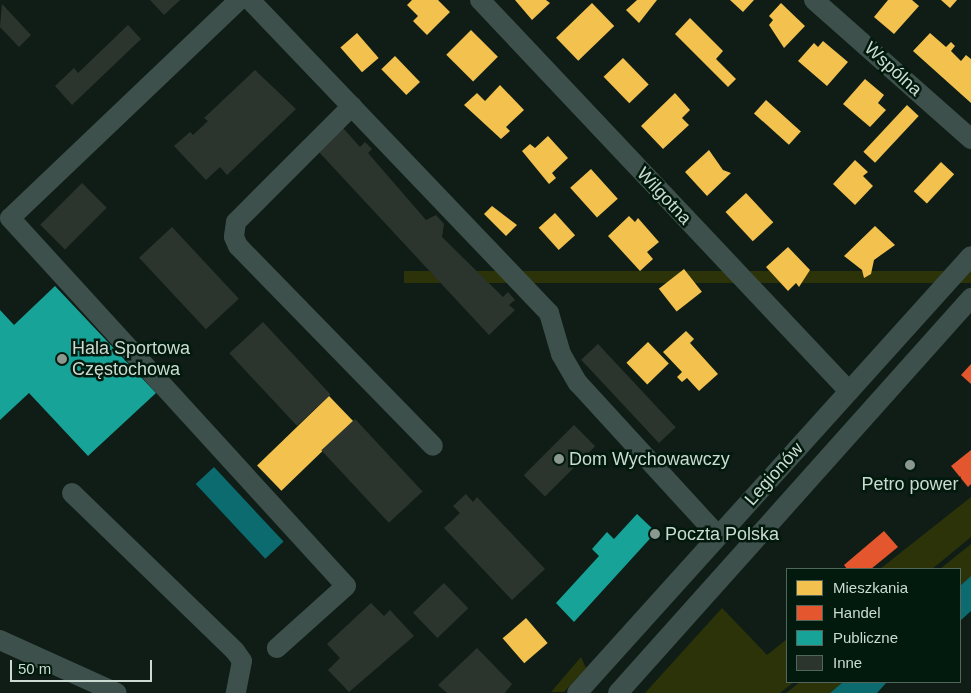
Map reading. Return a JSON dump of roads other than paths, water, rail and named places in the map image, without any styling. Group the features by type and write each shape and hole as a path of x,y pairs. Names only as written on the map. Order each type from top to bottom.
{"street":[{"path":"239,0 10,218 346,586 277,648"},
{"path":"250,0 549,313 562,354 578,383 718,536"},
{"name":"Wilgotna","path":"480,0 849,391"},
{"name":"Wspólna","path":"814,0 971,139"},
{"path":"352,106 236,222 234,236 238,246 433,446"},
{"name":"Legionów","path":"577,693 971,256"},
{"name":"Legionów","path":"618,693 971,298"},
{"path":"72,493 235,651 242,661 236,693"},
{"path":"0,640 117,693"}],"water":[{"path":"214,467 284,542 265,559 196,484"},
{"path":"971,576 971,611 961,620 961,585"},
{"path":"842,683 886,683 877,693 830,693"}],"place":[{"name":"Hala Sportowa Częstochowa","path":"62,359"},
{"name":"Dom Wychowawczy","path":"559,459"},
{"name":"Petro power","path":"910,465"},
{"name":"Poczta Polska","path":"655,534"}]}
